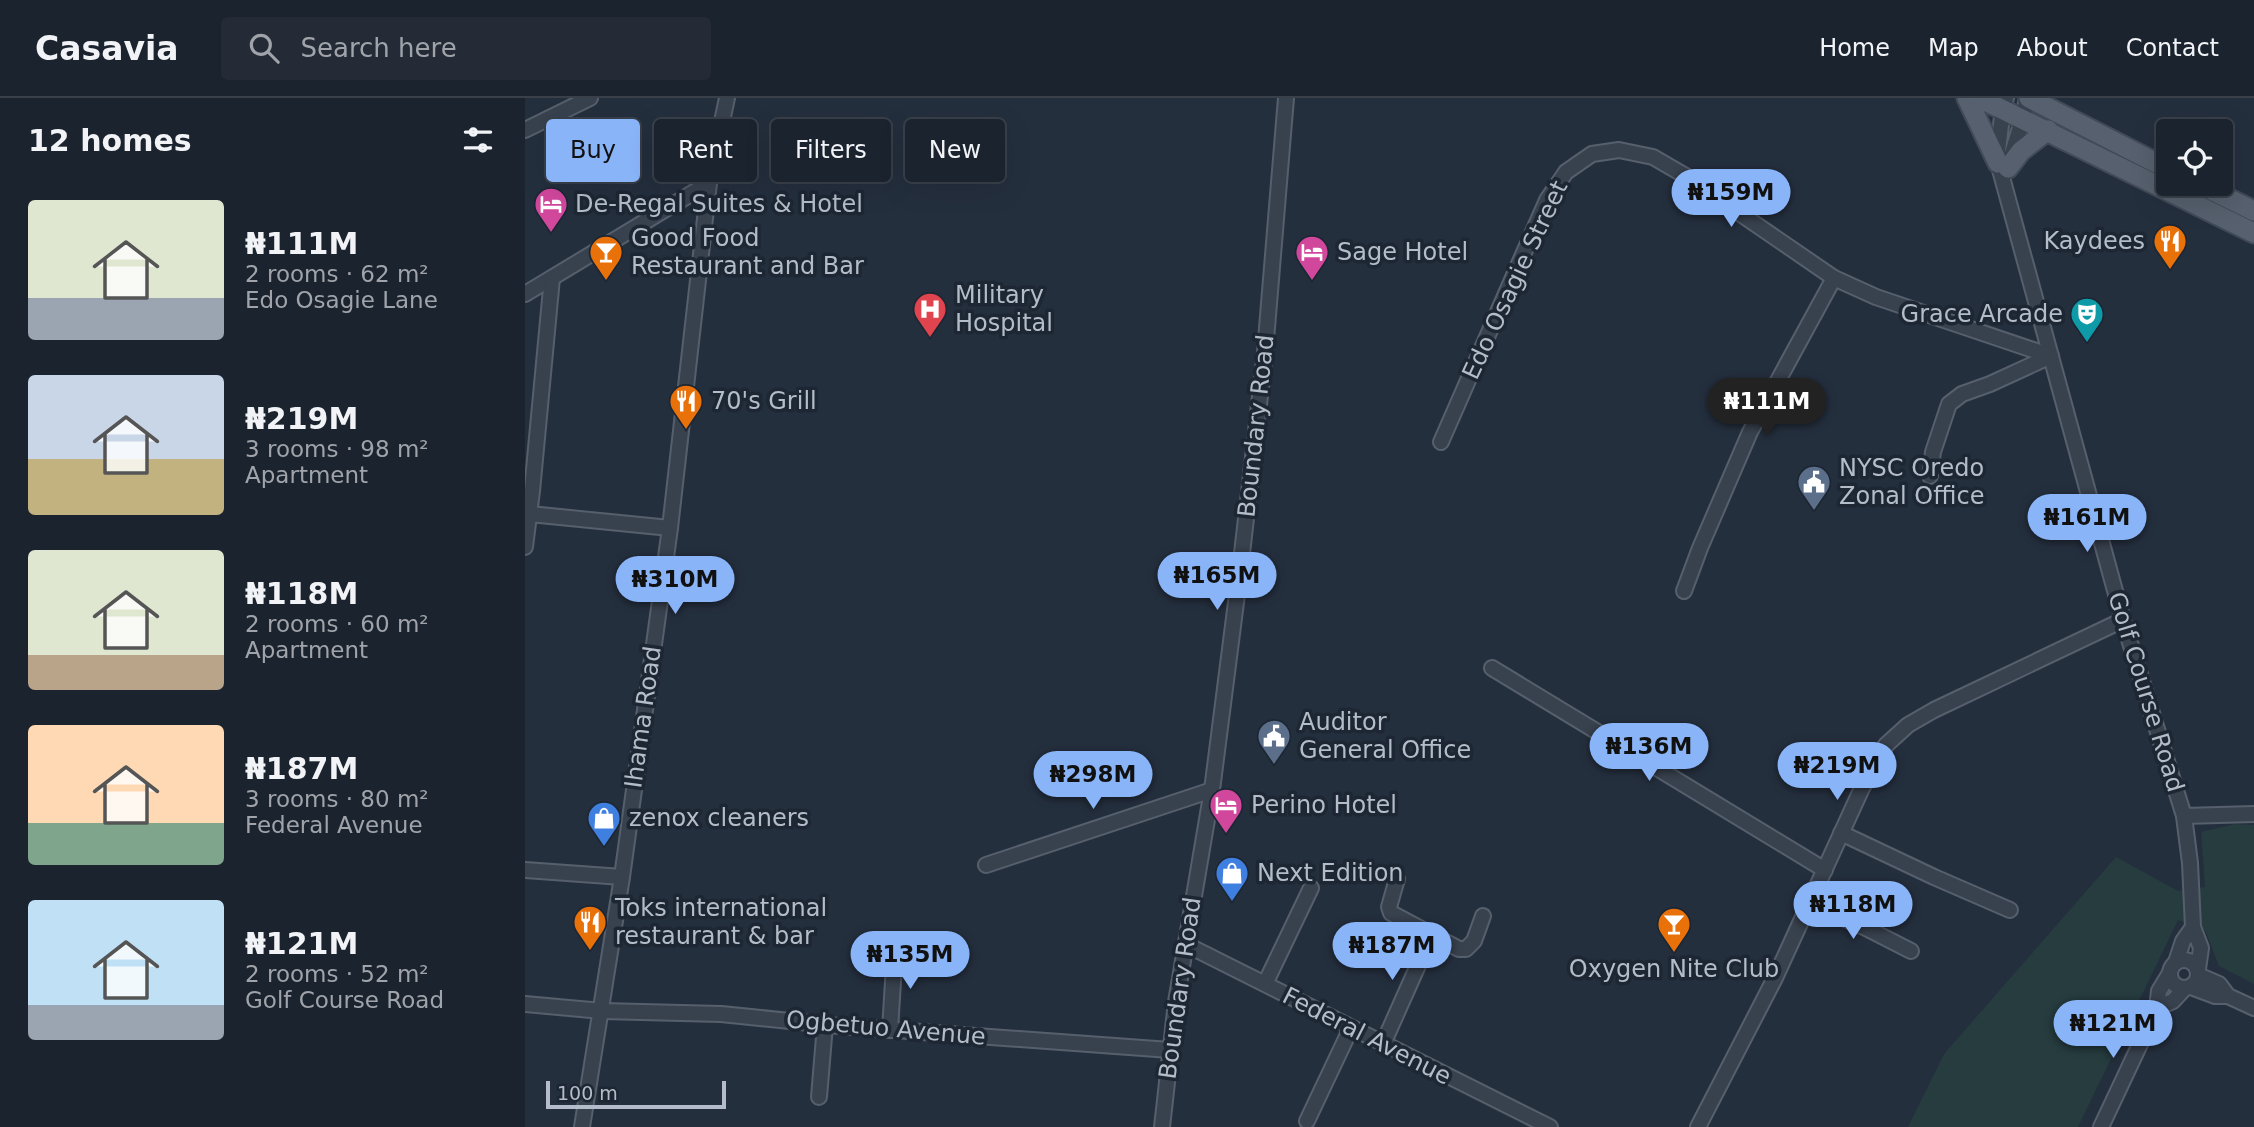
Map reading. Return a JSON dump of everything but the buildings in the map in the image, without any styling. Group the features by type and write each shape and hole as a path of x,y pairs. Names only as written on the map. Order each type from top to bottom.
{"main road":[{"path":"1967,98 2003,169 2048,130"},
{"path":"1979,98 2004,103 2024,118 2254,233"},
{"path":"2028,98 2156,163"},
{"path":"2223,196 2254,211"}],"street":[{"path":"525,130 590,98"},
{"name":"Ihama Road","path":"582,1127 622,877 670,528 709,183 727,98"},
{"name":"Boundary Road","path":"1162,1127 1185,944 1212,790 1240,570 1265,352 1286,98"},
{"path":"2003,169 2024,118 2028,98"},
{"name":"Golf Course Road","path":"2004,103 1998,145 2003,169 2123,620 2184,816 2190,863 2193,927 2201,948 2193,980"},
{"name":"Edo Osagie Street","path":"1441,442 1548,200 1566,172 1592,154 1619,150 1653,157 1684,175 1834,278 1876,297 2051,356"},
{"path":"525,294 709,183"},
{"path":"525,547 552,278"},
{"path":"1684,591 1750,432 1834,278"},
{"path":"1930,476 1933,452 1949,404 1962,394 2051,356"},
{"path":"530,514 670,528"},
{"path":"1698,1127 1775,978 1841,833 1887,745 1909,725 1934,710 2123,620"},
{"path":"1492,668 1825,870"},
{"path":"986,864 1212,790"},
{"path":"2184,816 2254,814"},
{"path":"1841,833 2010,910"},
{"path":"525,870 622,877"},
{"path":"1397,879 1389,907 1391,913 1459,949 1466,949 1474,941 1483,916"},
{"path":"1265,984 1311,888"},
{"path":"1809,903 1911,951"},
{"path":"2101,1127 2157,1008 2159,991 2173,967 2183,941 2193,927"},
{"path":"1383,1044 1432,934"},
{"name":"Federal Avenue","path":"1185,944 1550,1127"},
{"path":"890,1030 895,949"},
{"path":"2157,1008 2173,1001 2193,980 2195,965 2186,960 2173,967"},
{"path":"2173,967 2173,982 2193,980 2219,984 2228,996 2254,1008"},
{"name":"Ogbetuo Avenue","path":"525,1004 602,1012 720,1014 825,1025 1170,1050"},
{"path":"819,1097 825,1025"},
{"path":"1307,1121 1351,1028"}],"green space":[{"path":"2235,824 2254,825 2254,984 2219,966 2205,930 2178,920 2078,1127 1908,1127 1944,1054 2116,857 2178,891 2205,887 2201,832"}],"place":[{"name":"De-Regal Suites & Hotel","path":"551,234"},
{"name":"Kaydees","path":"2170,271"},
{"name":"Good Food Restaurant and Bar","path":"606,282"},
{"name":"Sage Hotel","path":"1312,282"},
{"name":"Military Hospital","path":"930,339"},
{"name":"Grace Arcade","path":"2087,344"},
{"name":"70's Grill","path":"686,431"},
{"name":"NYSC Oredo Zonal Office","path":"1814,512"},
{"name":"Auditor General Office","path":"1274,766"},
{"name":"Perino Hotel","path":"1226,835"},
{"name":"zenox cleaners","path":"604,848"},
{"name":"Next Edition","path":"1232,903"},
{"name":"Toks international restaurant & bar","path":"590,952"},
{"name":"Oxygen Nite Club","path":"1674,954"}]}
